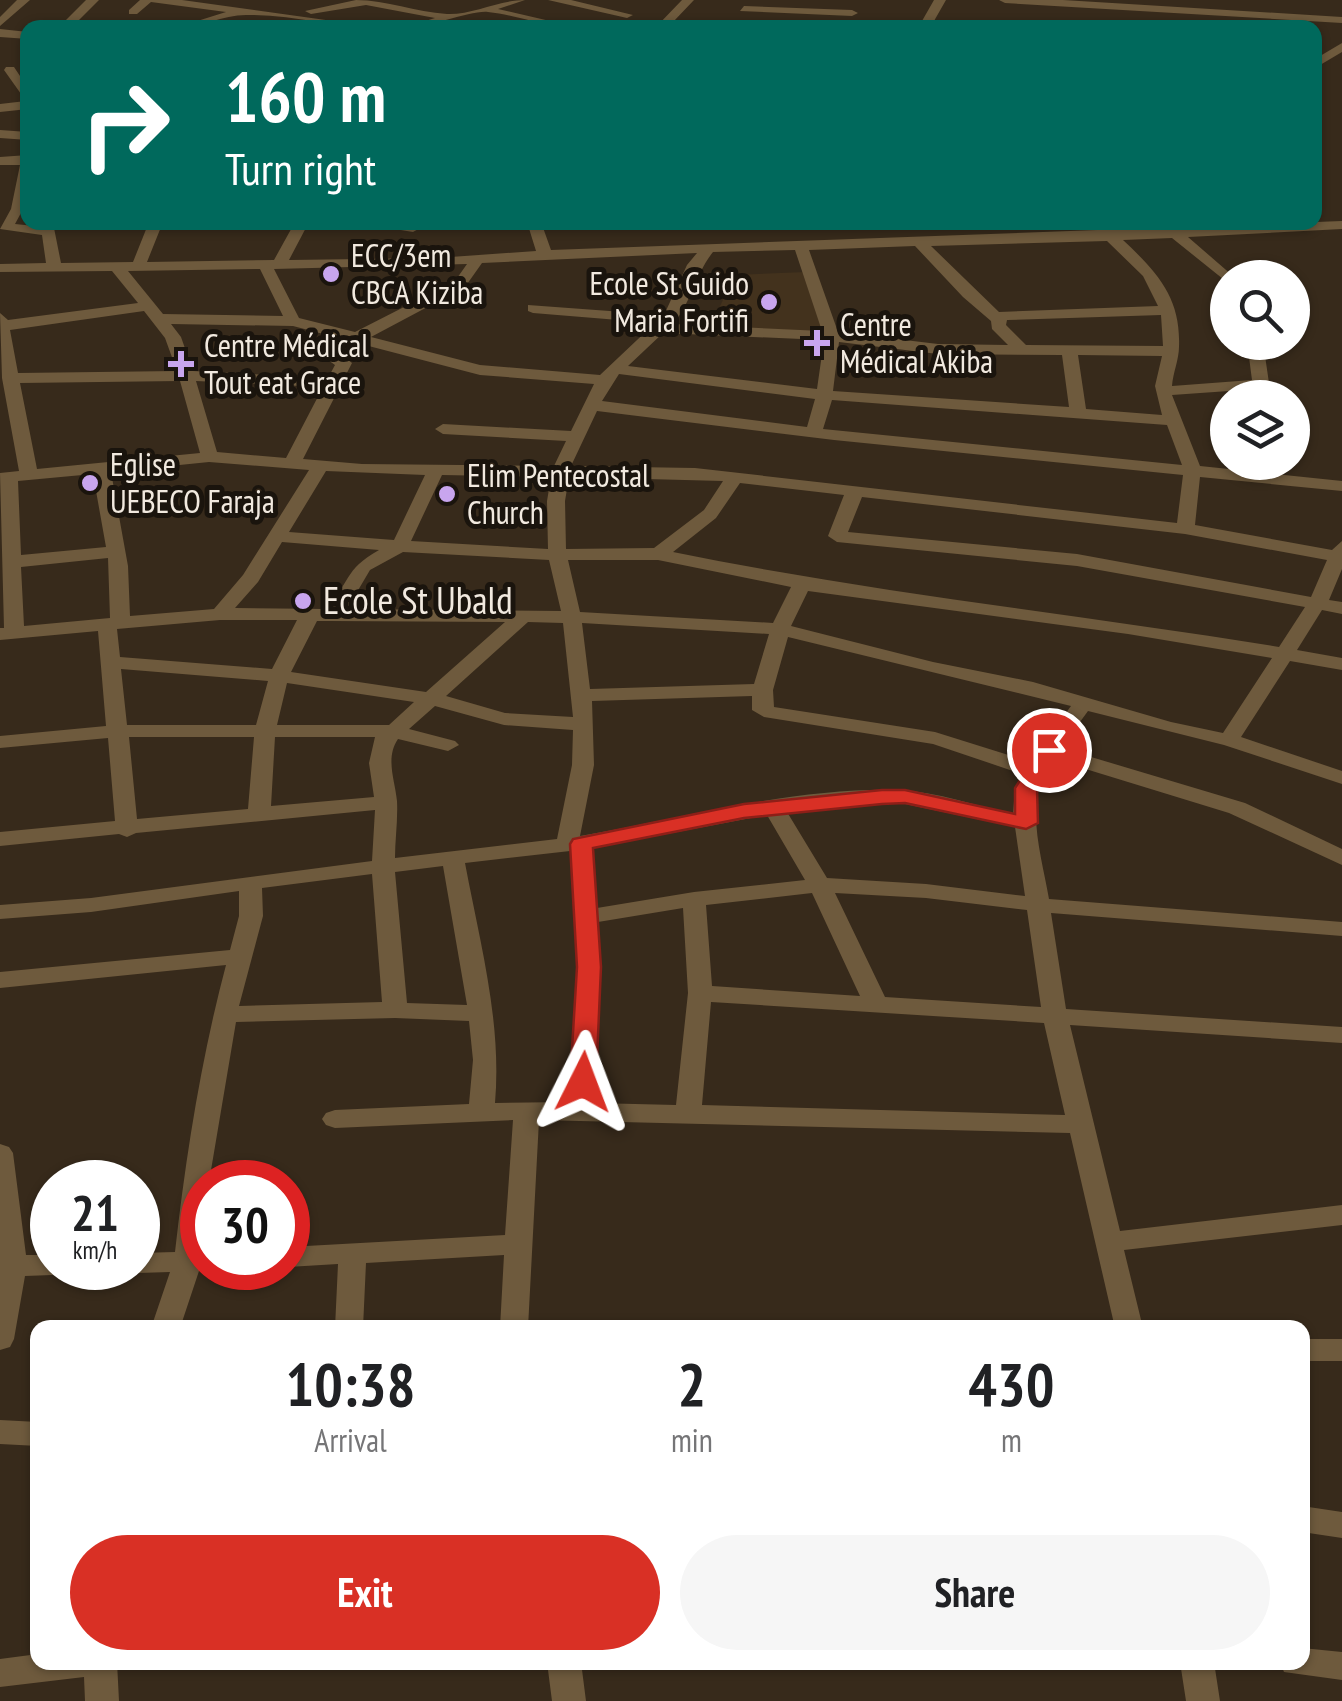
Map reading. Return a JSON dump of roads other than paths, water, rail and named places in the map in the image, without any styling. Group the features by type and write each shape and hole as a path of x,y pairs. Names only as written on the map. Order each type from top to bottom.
{"street":[{"path":"0,24 24,0"},
{"path":"72,20 93,0"},
{"path":"133,12 147,0"},
{"path":"156,0 331,20"},
{"path":"287,20 312,0"},
{"path":"443,20 518,0"},
{"path":"554,0 627,15 610,20"},
{"path":"667,20 688,0"},
{"path":"1006,0 1110,11 1210,10 1270,18 1342,20"},
{"path":"296,14 372,1 452,18"},
{"path":"747,5 852,7"},
{"path":"485,9 537,20"},
{"path":"210,20 245,10"},
{"path":"1210,10 1215,20"},
{"path":"5,71 20,91"},
{"path":"3,230 20,204"},
{"path":"3,230 50,231 54,268"},
{"path":"139,266 152,230"},
{"path":"272,263 296,230"},
{"path":"537,230 545,256"},
{"path":"671,230 677,251"},
{"path":"0,268 478,259 801,247 1016,230 1111,237 1245,230"},
{"path":"1158,230 1210,266"},
{"path":"1111,237 1148,271 1166,296 1170,310 1171,352 1162,375 1192,468 1185,529"},
{"path":"918,240 968,294 997,318 998,326 1023,350"},
{"path":"801,247 832,336 824,395 813,432"},
{"path":"582,1111 589,967 586,917 574,844 584,724 572,618 556,553 556,501 561,469 609,375 666,324 683,298 694,265 707,250"},
{"path":"292,464 319,405 344,363 336,360 358,337 460,284 478,259"},
{"path":"272,263 294,321"},
{"path":"116,267 173,336 209,457"},
{"path":"534,308 938,349 1171,352"},
{"path":"997,318 1024,313 1170,310"},
{"path":"30,475 1,326 152,313 294,321 480,370 609,375 1176,421"},
{"path":"1069,351 1078,413"},
{"path":"10,378 186,376 335,383"},
{"path":"1164,390 1210,387"},
{"path":"591,405 813,432 1342,486"},
{"path":"443,429 576,436"},
{"path":"1229,740 1318,602 1340,554 1185,529 734,477 561,469 320,467 209,457 4,478 7,633 220,614 572,618 780,629 1229,740 1342,778"},
{"path":"101,467 116,552 110,662 127,830"},
{"path":"220,614 252,578 274,536 320,467"},
{"path":"259,814 264,730 279,676 320,615 343,602 362,567 400,546 437,468"},
{"path":"658,554 710,514 734,477"},
{"path":"856,489 837,536 1077,560 1342,608"},
{"path":"274,536 514,555 658,554 802,584 1128,628 1342,664"},
{"path":"6,563 116,552"},
{"path":"802,584 780,629 763,690 762,710 918,732 980,747 1034,771"},
{"path":"395,1010 383,866 386,802 380,763 384,740 524,617"},
{"path":"110,662 279,676 434,699 504,718 584,724"},
{"path":"581,695 763,690"},
{"path":"1084,702 1034,771 1026,788 1026,823 1055,1016 1127,1320"},
{"path":"0,742 118,731 264,730 392,731 448,745"},
{"path":"1049,750 1237,808 1342,858"},
{"path":"0,912 90,905 574,844 774,807 905,797 1026,823"},
{"path":"1,842 386,802"},
{"path":"774,807 822,885 851,942 876,1005"},
{"path":"453,858 481,1014 486,1060 481,1112"},
{"path":"199,1160 226,1014 251,916 251,882"},
{"path":"586,917 694,899 822,885 1342,929"},
{"path":"688,1113 700,994 694,899"},
{"path":"0,980 242,956"},
{"path":"700,994 1342,1035"},
{"path":"226,1014 395,1010 481,1014"},
{"path":"335,1119 582,1111 1080,1124"},
{"path":"514,1320 526,1112"},
{"path":"0,1153 12,1266 0,1340"},
{"path":"1108,1242 1342,1215"},
{"path":"310,1256 518,1244"},
{"path":"349,1320 352,1254"},
{"path":"12,1266 30,1266"},
{"path":"169,1320 182,1290"},
{"path":"1310,1350 1342,1350"},
{"path":"0,1432 30,1434"},
{"path":"1310,1519 1342,1525"},
{"path":"1310,1663 1342,1666"},
{"path":"0,1673 30,1669"},
{"path":"100,1670 102,1701"},
{"path":"565,1670 569,1701"},
{"path":"1198,1670 1202,1701"}],"place":[{"name":"ECC/3em CBCA Kiziba","path":"331,274"},
{"name":"Ecole St Guido Maria Fortifi","path":"769,302"},
{"name":"Centre Médical Akiba","path":"817,343"},
{"name":"Centre Médical Tout eat Grace","path":"181,364"},
{"name":"Eglise UEBECO Faraja","path":"90,483"},
{"name":"Elim Pentecostal Church","path":"447,494"},
{"name":"Ecole St Ubald","path":"303,601"}]}
